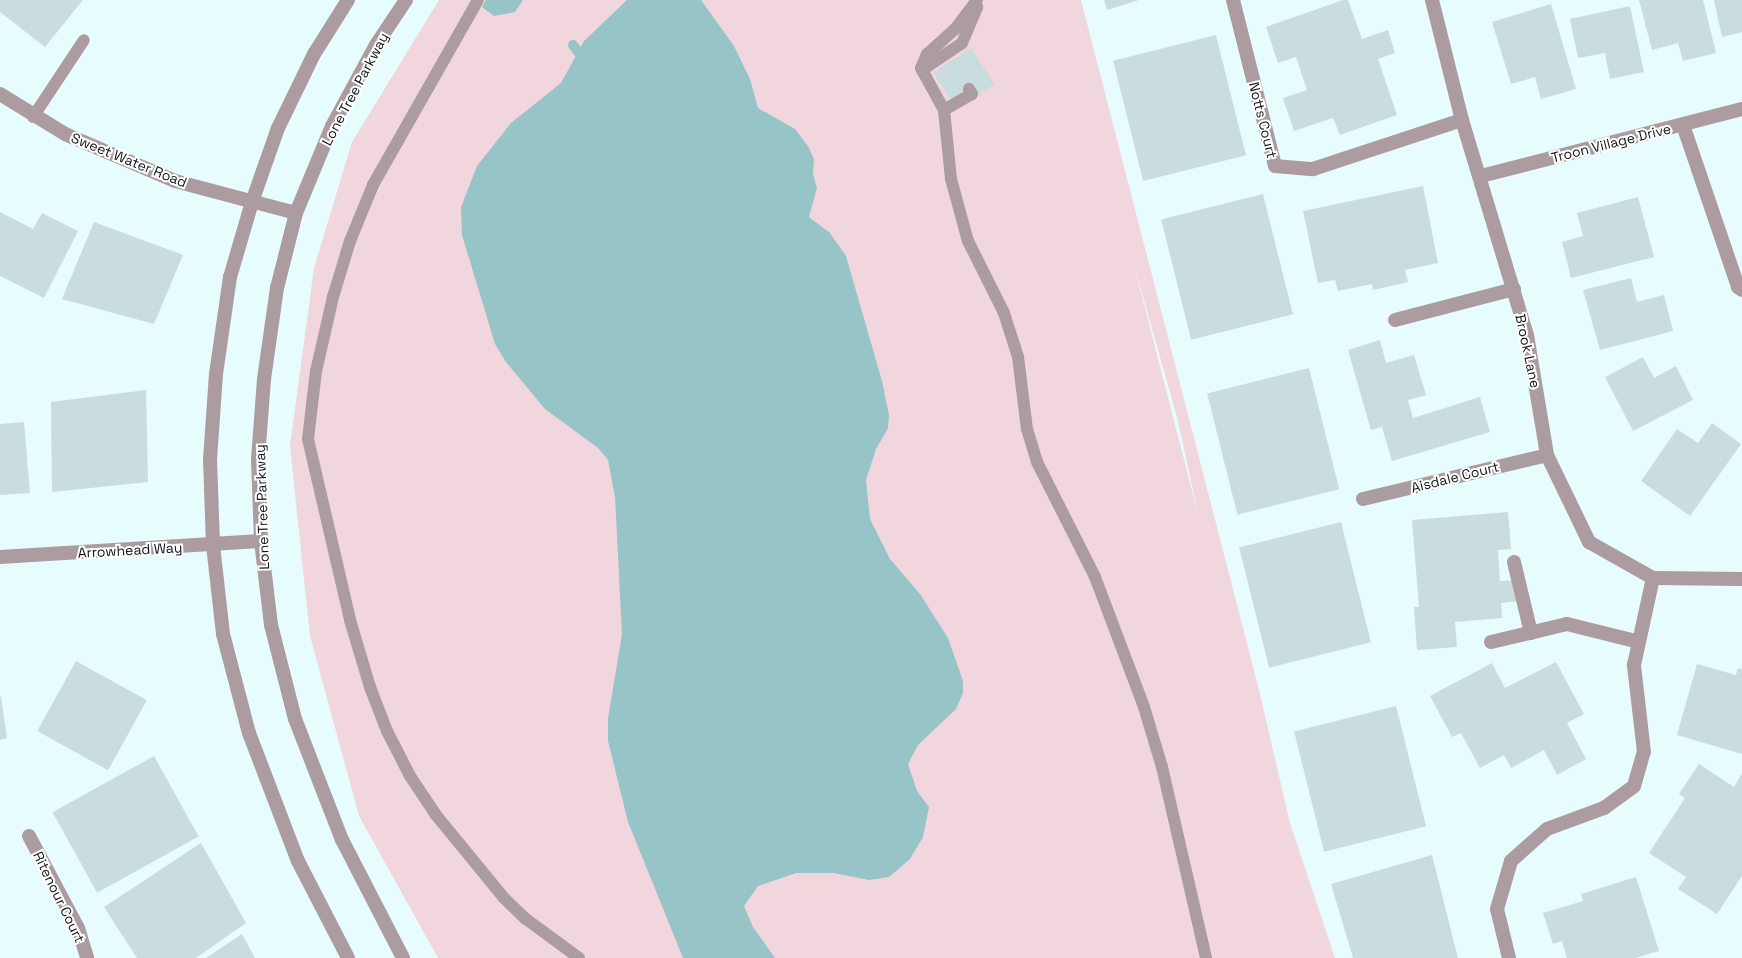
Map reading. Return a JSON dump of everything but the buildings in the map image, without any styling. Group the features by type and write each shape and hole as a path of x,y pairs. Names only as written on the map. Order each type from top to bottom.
{"street":[{"path":"348,0 314,54 278,128 252,202 230,277 216,374 210,459 213,545 224,634 249,733 298,861 348,958"},
{"name":"Lone Tree Parkway","path":"403,958 342,840 295,719 271,625 261,541 258,460 264,379 277,288 296,213 332,126 376,45 406,0"},
{"name":"Notts Court","path":"1233,0 1275,166 1313,169 1462,120"},
{"name":"Brook Lane","path":"1432,0 1462,120 1481,176 1527,335 1547,455 1589,542 1653,578 1742,579"},
{"name":"Sweet Water Road","path":"0,94 33,117 65,134 175,181 296,213"},
{"name":"Troon Village Drive","path":"1481,176 1742,109"},
{"path":"1683,125 1738,287 1742,290"},
{"path":"1395,320 1514,289"},
{"name":"Aisdale Court","path":"1363,498 1547,455"},
{"name":"Arrowhead Way","path":"0,557 261,541"},
{"path":"1514,562 1531,632"},
{"path":"1509,958 1497,909 1511,861 1546,829 1604,808 1634,786 1644,752 1634,665 1653,578"},
{"path":"1491,642 1567,624 1639,642"},
{"name":"Ritenour Court","path":"28,836 78,928 87,958"}],"lane":[{"path":"478,0 373,185 350,241 333,296 316,371 308,439 350,620 370,687 387,731 410,776 436,814 504,898 526,919 580,958"},
{"path":"979,0 955,28 927,54 922,70 944,110 945,140 957,209 968,241 1006,322 1018,357 1028,429 1037,462 1095,577 1144,707 1162,767 1206,958"},
{"path":"33,117 84,40"},
{"path":"944,110 972,94 969,89"}],"shaded area":[{"path":"439,0 1081,0 1259,690 1290,823 1335,958 438,958 359,816 310,636 290,446 314,268 352,142","holes":["1136,272 1178,421 1198,514"]}],"water":[{"path":"486,0 523,0 515,12 494,16 482,7"},
{"path":"627,0 701,0 734,46 750,79 758,108 795,129 808,146 814,159 813,174 817,188 809,217 830,233 846,256 882,381 889,415 888,428 876,449 866,480 870,519 890,559 920,594 948,638 963,681 963,693 956,709 918,745 908,764 917,791 929,807 923,837 910,859 889,877 869,880 833,873 796,873 758,886 744,906 753,927 775,958 683,958 628,822 608,741 608,718 622,634 615,497 608,460 598,448 545,409 506,362 495,344 462,235 461,207 477,166 511,123 561,83 584,41"}],"waterway":[{"path":"573,45 586,62"}]}
